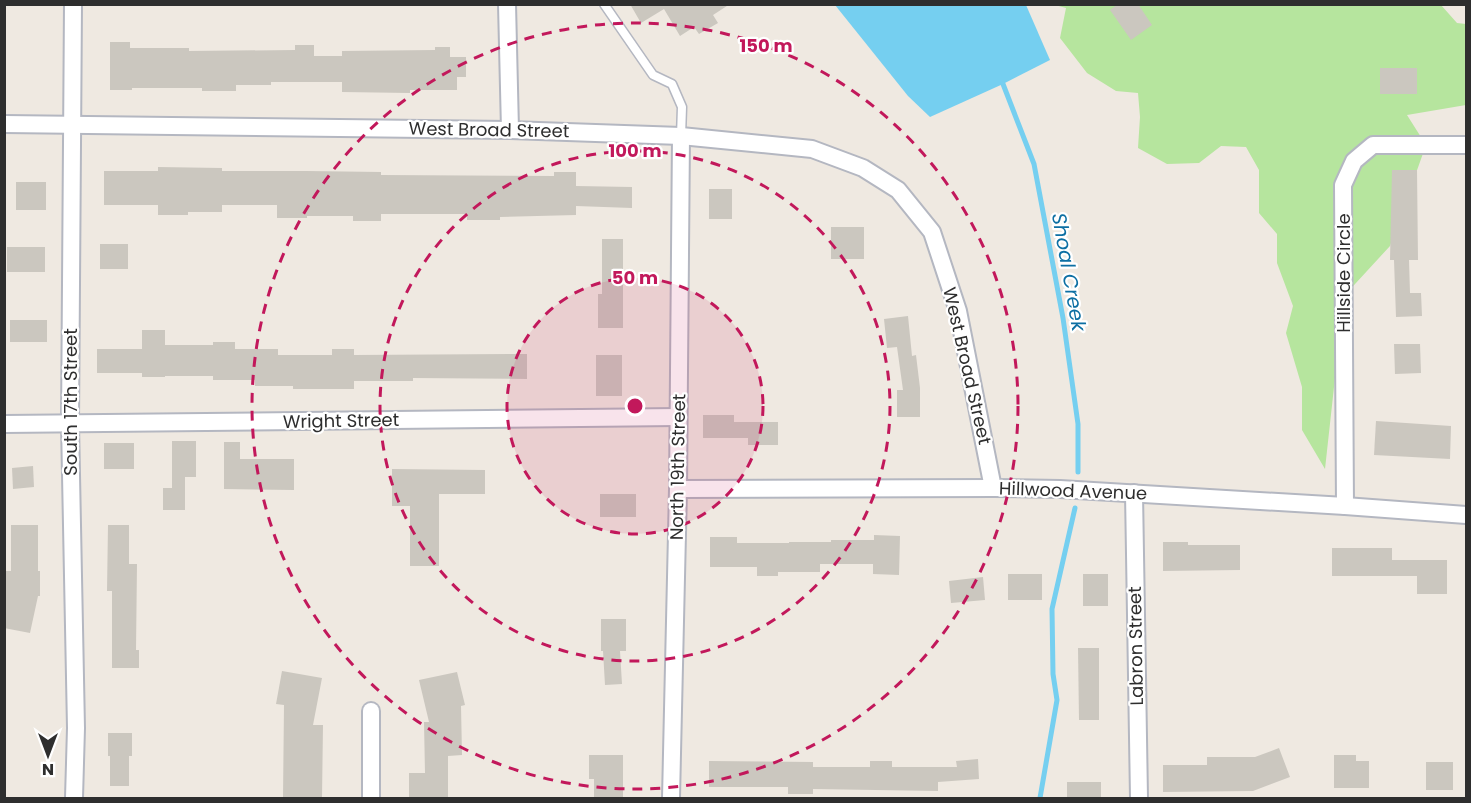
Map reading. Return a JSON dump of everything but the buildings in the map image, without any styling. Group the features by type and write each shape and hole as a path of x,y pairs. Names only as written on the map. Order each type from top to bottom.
{"street":[{"name":"South 17th Street","path":"73,4 70,424 76,728 74,798"},
{"path":"507,4 510,130"},
{"name":"West Broad Street","path":"4,124 510,130 681,136 812,149 863,168 898,190 932,232 958,312 993,488"},
{"name":"North 19th Street","path":"671,798 678,489 681,136"},
{"name":"Hillside Circle","path":"1345,506 1343,185 1354,160 1373,145 1467,145"},
{"name":"Wright Street","path":"4,424 678,417"},
{"name":"Hillwood Avenue","path":"678,489 993,488 1134,493 1467,515"},
{"name":"Labron Street","path":"1134,493 1139,798"},
{"path":"371,711 371,798"}],"lane":[{"path":"604,4 653,75 672,84 682,107 681,136"}],"green space":[{"path":"1055,5 1441,5 1457,23 1466,24 1466,105 1407,115 1426,145 1390,246 1344,296 1325,469 1302,430 1302,387 1286,333 1293,306 1277,263 1277,234 1259,213 1259,170 1246,147 1221,146 1199,163 1167,164 1138,148 1140,117 1138,93 1116,91 1087,73 1060,38 1066,8"}],"water":[{"path":"835,5 1026,5 1050,60 930,117 908,96"}],"waterway":[{"name":"Shoal Creek","path":"1003,84 1034,164 1063,318 1078,424 1078,472"},
{"name":"Shoal Creek","path":"1040,798 1057,700 1053,674 1052,609 1075,508"}]}
